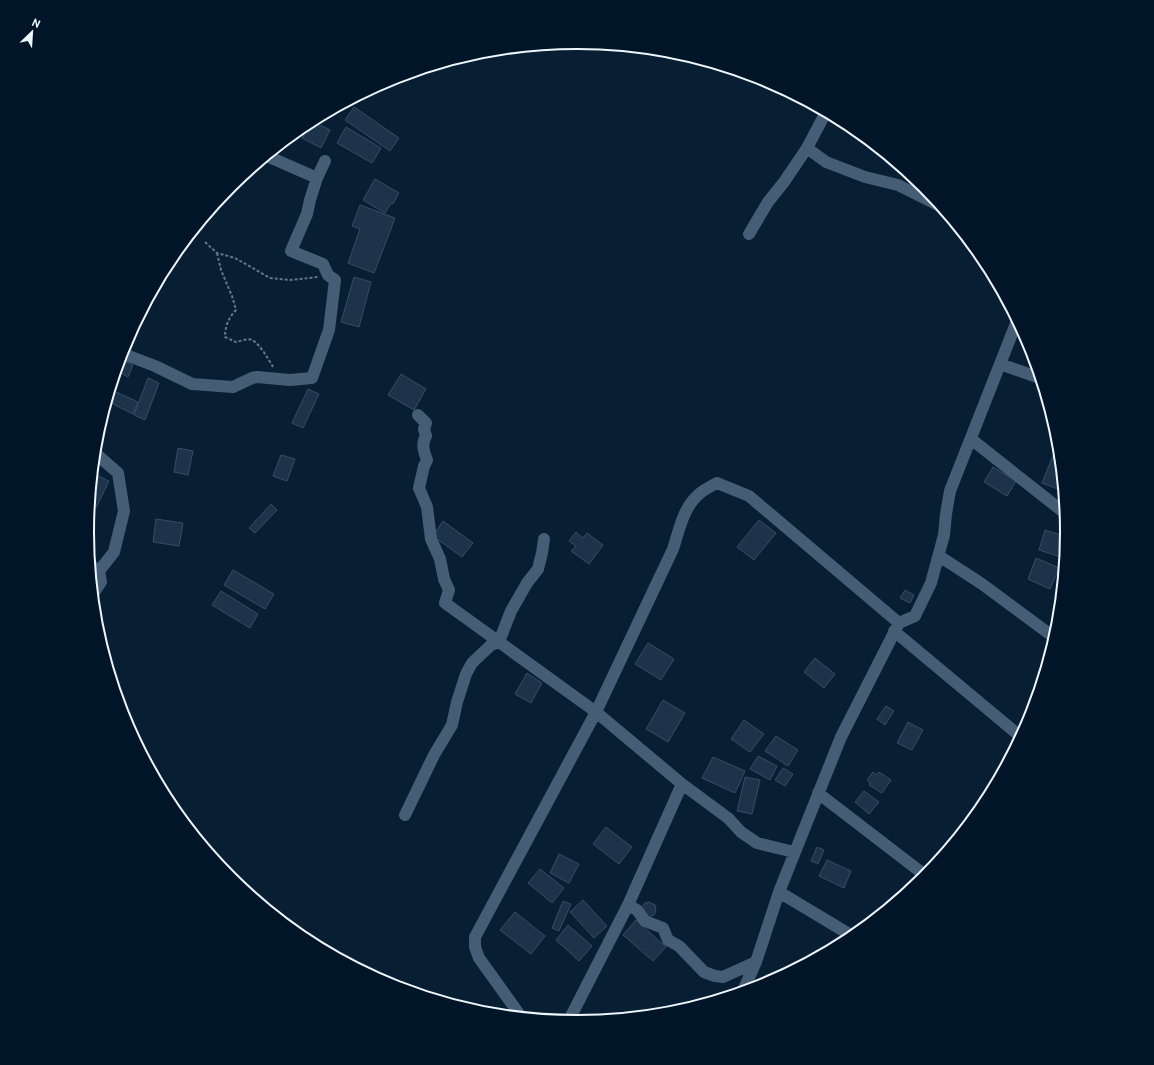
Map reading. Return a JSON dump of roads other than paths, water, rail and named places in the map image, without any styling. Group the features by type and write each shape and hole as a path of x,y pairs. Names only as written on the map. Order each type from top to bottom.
{"street":[{"path":"749,234 768,202 784,182 807,148 824,117"},
{"path":"807,148 826,162 865,177 898,185 927,200"},
{"path":"270,160 317,178"},
{"path":"127,355 155,366 192,384 233,387 257,377 290,380 312,378 329,330 335,280 328,276 323,264 291,251 307,214 317,178 325,161"},
{"path":"746,985 756,962 794,852 841,737 896,627 916,616 932,583 944,535 950,492 1015,327"},
{"path":"1000,364 1035,376"},
{"path":"418,415 426,423 424,429 426,436 423,441 427,460 419,488 427,507 431,539 440,559 444,579 449,590 445,603 596,712 682,784 728,818 741,832 757,843 794,852"},
{"path":"971,439 1059,509"},
{"path":"95,567 114,552 124,511 118,473 100,457"},
{"path":"518,1012 479,958 475,947 475,937 596,712 673,549 689,505 698,494 717,483 723,484 749,496 1017,733"},
{"path":"405,815 434,755 452,725 461,690 472,663 491,645 499,642 511,611 538,569 544,539"},
{"path":"938,556 982,584 1049,634"},
{"path":"96,571 101,582 97,587"},
{"path":"571,1016 628,905 682,784"},
{"path":"818,793 921,872"},
{"path":"779,892 848,933"},
{"path":"628,905 637,910 645,921 663,928 668,940 679,946 704,972 715,976 723,976 756,962"}]}
